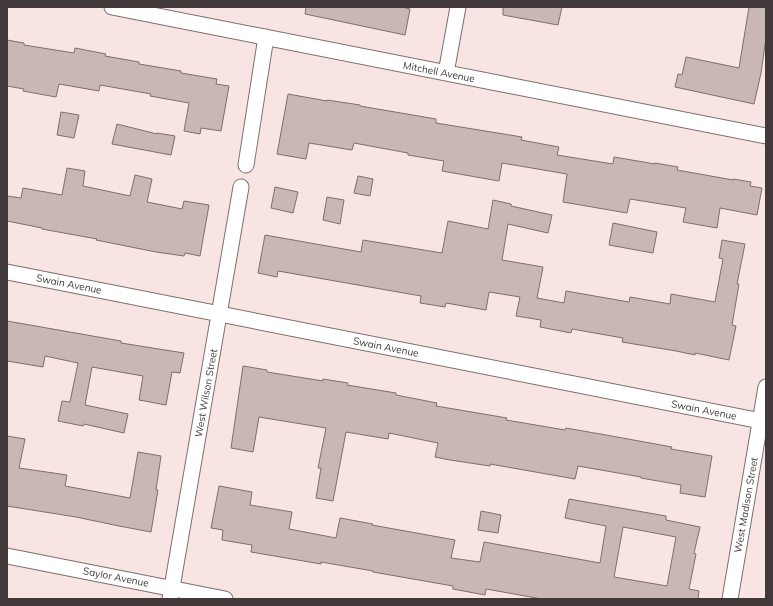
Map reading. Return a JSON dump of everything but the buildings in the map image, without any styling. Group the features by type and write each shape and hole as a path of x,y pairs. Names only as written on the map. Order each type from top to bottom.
{"street":[{"name":"Mitchell Avenue","path":"112,7 766,136"},
{"path":"446,73 458,7"},
{"path":"246,166 266,37"},
{"name":"West Wilson Street","path":"171,594 242,187"},
{"name":"Swain Avenue","path":"7,272 763,421"},
{"name":"West Madison Street","path":"730,599 763,421 766,387"},
{"name":"Saylor Avenue","path":"7,556 171,594 225,599"}]}
